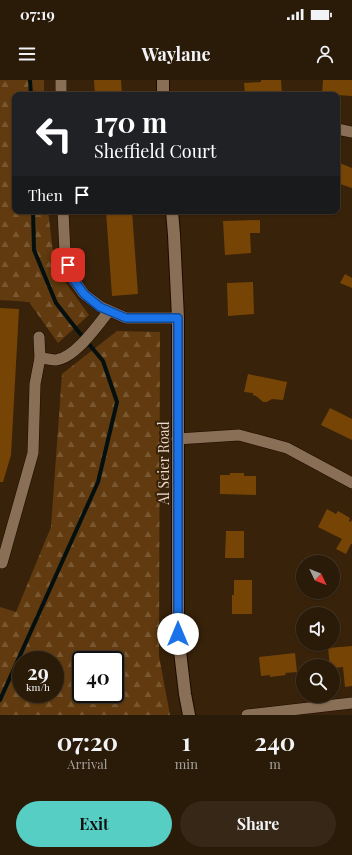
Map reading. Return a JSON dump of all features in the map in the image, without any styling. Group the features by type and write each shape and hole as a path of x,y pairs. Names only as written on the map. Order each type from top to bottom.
{"street":[{"path":"61,80 61,92"},
{"path":"163,80 163,92"},
{"path":"340,130 352,132"},
{"path":"63,214 65,253 71,276 84,294 100,307 126,318 178,318"},
{"name":"Al Seier Road","path":"172,214 178,318 178,634 189,715"},
{"path":"40,358 56,360 67,357 92,333 109,311"},
{"path":"2,563 33,453 35,384 40,358 39,337"},
{"path":"177,438 239,435 287,448 352,483"},
{"path":"247,715 352,703"}],"green space":[{"path":"0,80 44,80 44,92 12,92 12,214 48,214 55,268 89,315 58,343 29,302 0,300"},
{"path":"117,331 160,332 159,656 170,715 0,715 0,607 16,612 51,527 62,374"}],"building":[{"path":"94,80 121,80 122,92 95,92"},
{"path":"261,80 281,80 282,92 245,92 244,83 261,82"},
{"path":"323,80 352,80 352,96 340,95 340,92 322,92"},
{"path":"340,163 352,168 352,188 340,184"},
{"path":"106,214 132,214 138,294 112,296"},
{"path":"260,220 260,233 250,233 251,253 225,255 223,221"},
{"path":"345,274 352,278 352,288 340,283"},
{"path":"253,282 254,314 228,316 227,283"},
{"path":"0,308 19,309 11,455 3,482 0,482"},
{"path":"248,374 287,382 283,400 272,399 267,402 263,402 253,395 253,393 244,392"},
{"path":"330,408 352,419 352,440 321,425"},
{"path":"230,473 244,473 244,476 256,476 256,495 220,494 220,475 230,475"},
{"path":"327,509 336,514 338,511 350,518 349,521 351,522 352,519 352,544 346,554 336,549 342,539 318,527"},
{"path":"226,531 244,531 244,558 225,558"},
{"path":"234,580 252,580 252,614 232,614"},
{"path":"352,646 352,686 345,687 343,667 340,667 340,659 329,659 328,651 340,651 340,647"},
{"path":"295,653 296,672 270,677 270,675 261,676 259,657"}],"waterway":[{"path":"30,80 31,92"},
{"path":"0,700 98,482 117,402 103,361 56,303 34,250 33,214"}],"route":[{"path":"68,265 71,276 84,294 100,307 126,318 178,318 178,634"}]}
